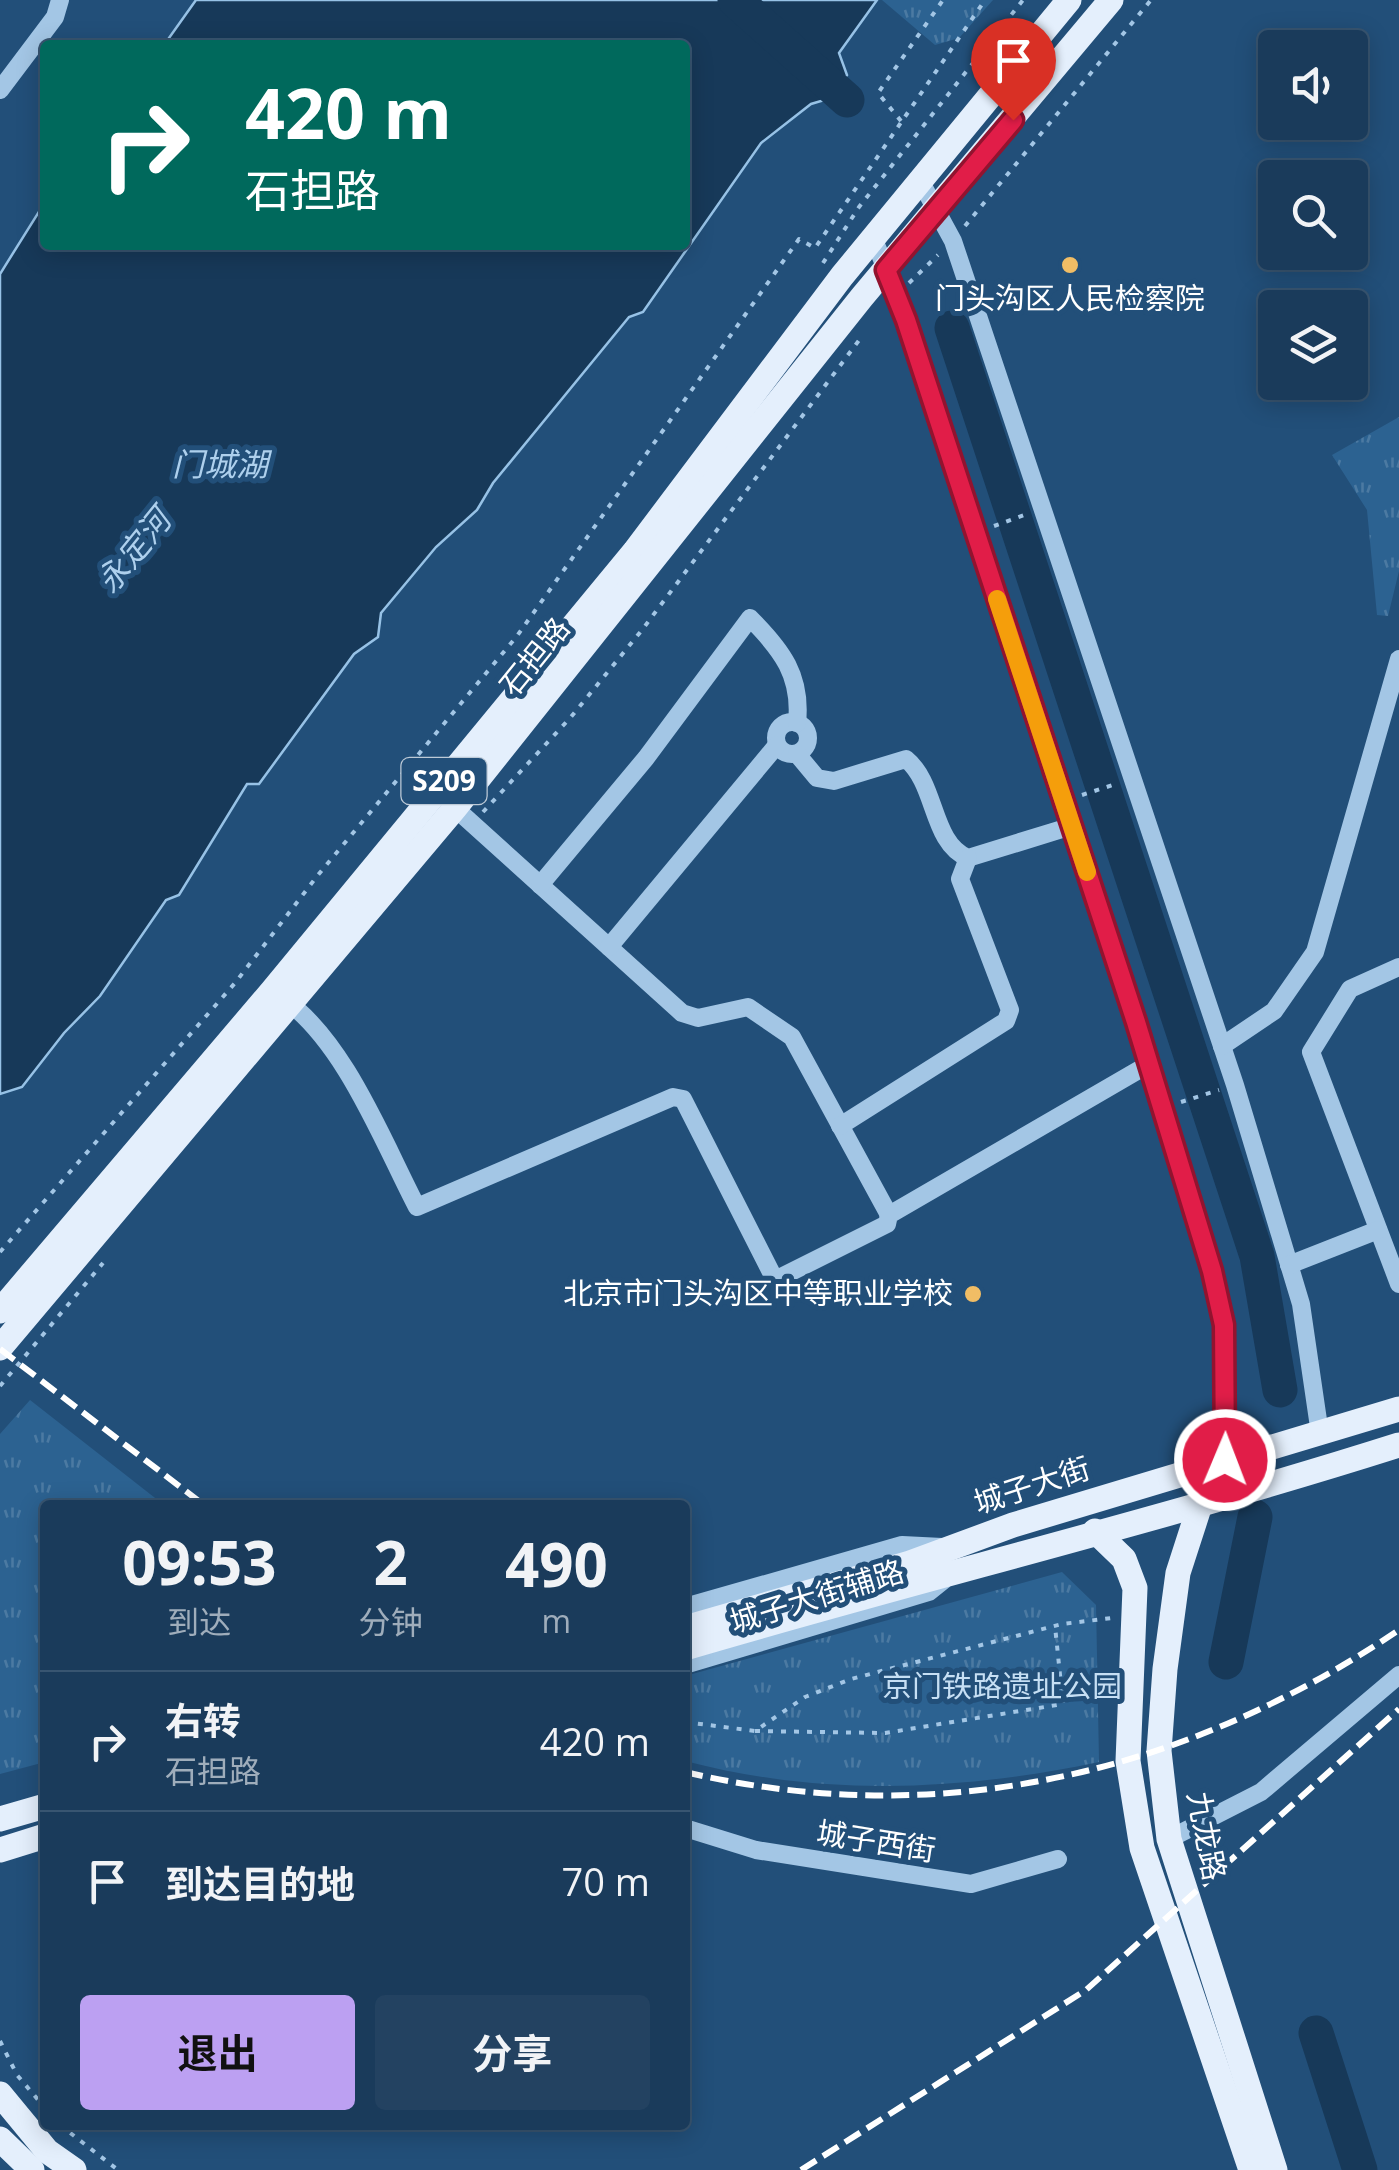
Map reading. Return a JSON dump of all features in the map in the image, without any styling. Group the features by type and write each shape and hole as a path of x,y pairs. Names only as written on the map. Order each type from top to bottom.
{"main road":[{"name":"石担路","path":"0,1348 634,552 874,240 1069,0"},
{"name":"石担路","path":"0,1311 455,808 886,270 1111,0"},
{"name":"城子大街","path":"690,1646 956,1558 1225,1460 1399,1409"},
{"name":"城子大街","path":"690,1627 956,1558 1096,1532 1399,1445"},
{"name":"九龙路","path":"1200,1505 1178,1573 1164,1669 1159,1750 1169,1839 1275,2170"},
{"name":"九龙路","path":"1096,1532 1124,1559 1135,1588 1128,1761 1142,1848 1251,2170"},
{"path":"0,1819 40,1807"},
{"path":"0,1850 40,1838"},
{"path":"0,2094 47,2151 74,2170"},
{"path":"0,2139 32,2170"}],"street":[{"path":"0,90 55,17 60,0"},
{"path":"922,184 939,210 1222,1046 1301,1304 1320,1434"},
{"path":"874,240 906,320 976,533 1150,1064 1212,1271 1224,1325 1225,1460"},
{"path":"540,885 646,758 750,618 786,655 797,682 798,723 808,740 797,754"},
{"path":"1222,1046 1274,1012 1314,952 1399,659"},
{"path":"609,947 776,745 782,725 798,723"},
{"path":"776,745 784,753 797,754 817,778 834,781 906,758 922,772 948,843 968,858"},
{"path":"281,997 344,1068 417,1207 673,1097 683,1099 775,1280 887,1224 889,1215 792,1036 748,1007 698,1018 682,1013 455,808"},
{"path":"968,858 1072,826"},
{"path":"840,1126 1006,1021 1010,1010 960,879 968,858"},
{"path":"1399,967 1350,988 1311,1052 1399,1284"},
{"path":"889,1215 1150,1064"},
{"path":"1289,1265 1378,1230"},
{"name":"城子大街辅路","path":"690,1606 902,1545 956,1558 929,1592 690,1663"},
{"path":"1169,1839 1261,1792 1399,1675"},
{"name":"城子西街","path":"690,1830 756,1850 970,1884 1058,1859"}],"path":[{"path":"902,122 878,93 944,0"},
{"path":"0,1252 234,983 318,875 517,636 799,239 816,248 984,0"},
{"path":"818,271 859,207 1022,0"},
{"path":"976,533 1040,509"},
{"path":"1063,800 1131,780"},
{"path":"1162,1108 1234,1085"},
{"path":"755,1731 805,1697 851,1679 1056,1626 1132,1615"},
{"path":"690,1723 755,1731 885,1734 1063,1704 1056,1626"},
{"path":"0,2041 17,2075 40,2102"},
{"path":"66,2130 118,2170"}],"green space":[{"path":"882,0 993,0 959,38 935,45"},
{"path":"1399,417 1399,571 1388,616 1377,615 1367,510 1332,455"},
{"path":"30,1400 158,1500 40,1500 40,1763 0,1774 0,1434"},
{"name":"京门铁路遗址公园","path":"1062,1572 1096,1605 1099,1762 995,1779 892,1786 840,1785 737,1773 690,1762 690,1675"}],"water":[{"name":"门城湖","path":"196,0 877,0 839,53 847,75 828,99 811,104 761,143 690,245 690,40 168,40"},
{"name":"门城湖","path":"40,210 40,250 686,250 643,312 629,317 493,483 477,510 436,547 381,613 378,637 354,654 259,784 247,784 179,895 166,900 100,996 64,1033 22,1087 0,1094 0,274"}],"waterway":[{"path":"735,0 847,100"},
{"path":"952,328 1257,1256 1280,1390"},
{"path":"1226,1662 1255,1517"},
{"path":"1316,2033 1360,2170"}],"railway":[{"path":"0,1349 197,1500"},
{"path":"690,1773 780,1789 874,1795 967,1791 1057,1778 1146,1754 1233,1721 1317,1680 1399,1630"},
{"path":"801,2170 1086,1990 1399,1709"}],"slow traffic":[{"path":"997,599 1087,872"}],"place":[{"name":"门头沟区人民检察院","path":"1070,265"},
{"name":"北京市门头沟区中等职业学校","path":"973,1294"}],"route":[{"path":"1013,120 886,270 906,320 1150,1064 1212,1271 1224,1325 1225,1460"}],"water label":[{"name":"永定河","path":"134,551"}]}
